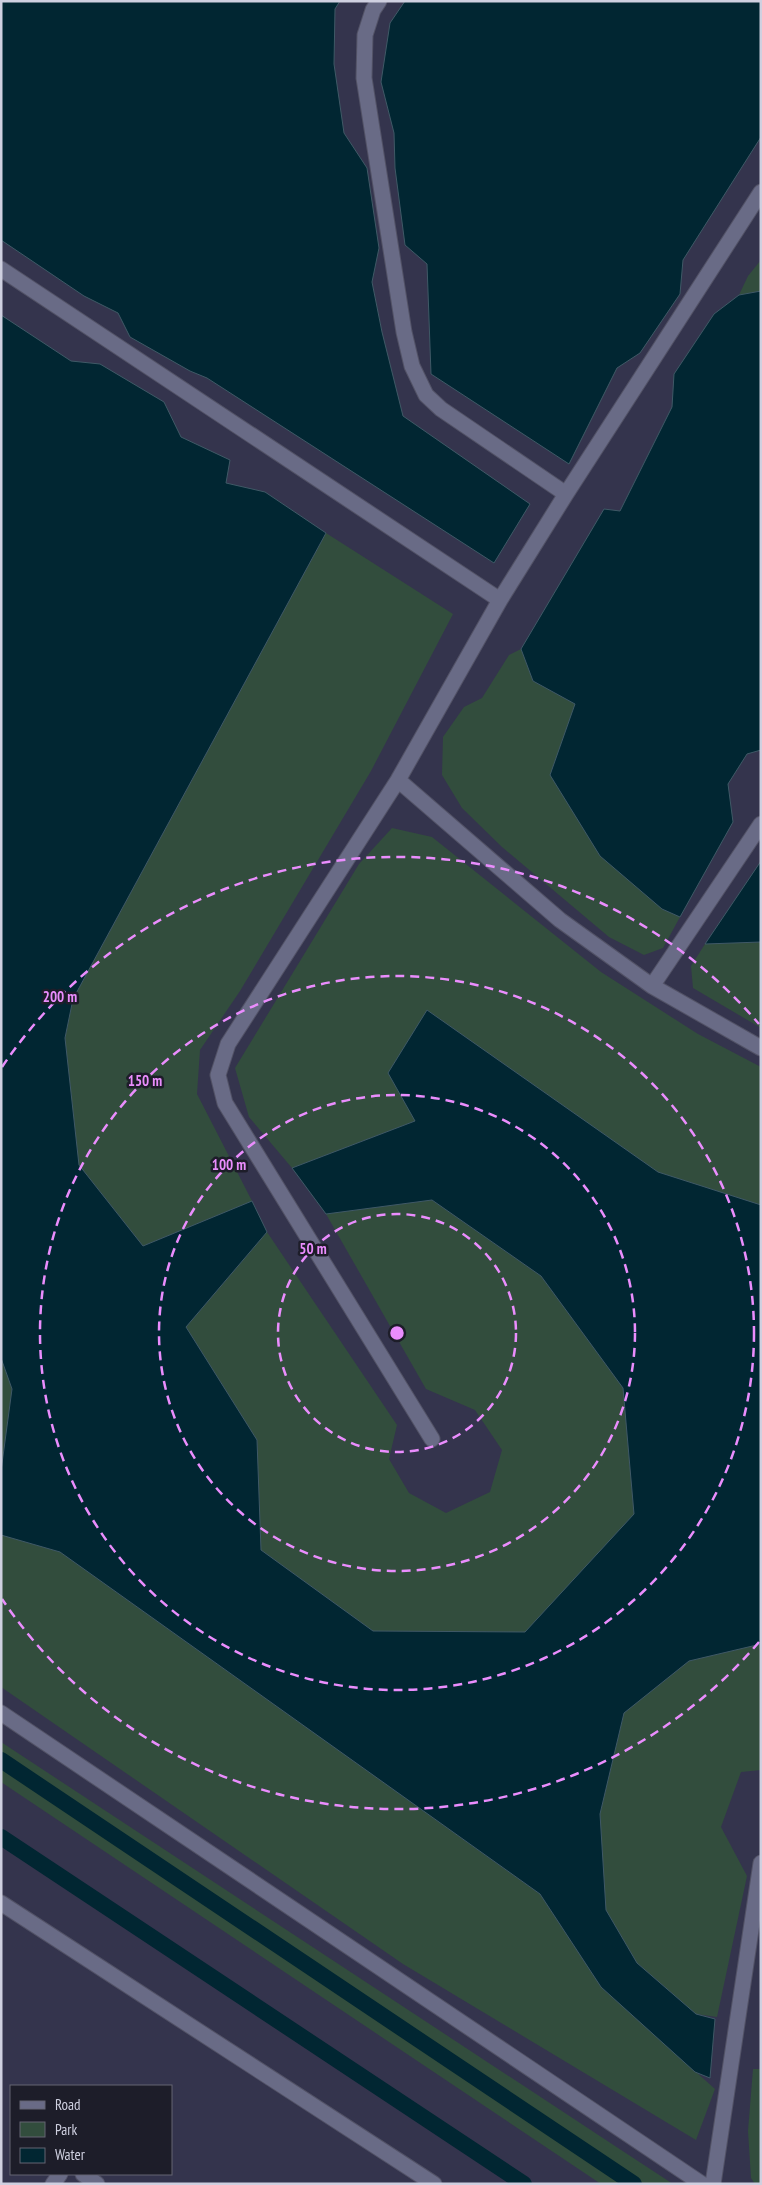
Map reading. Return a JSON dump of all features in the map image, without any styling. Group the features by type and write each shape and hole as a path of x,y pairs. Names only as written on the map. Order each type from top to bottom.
{"street":[{"path":"379,1 373,10 365,35 364,78 404,332 415,377 426,396 441,409 566,494"},
{"path":"432,1439 225,1103 218,1076 228,1044 398,780 500,600 566,494 761,192"},
{"path":"1,269 500,600"},
{"path":"398,780 560,920 652,986 761,1048"},
{"path":"652,986 761,824"},
{"path":"1,1713 702,2184"},
{"path":"713,2184 761,1863"},
{"path":"1,1903 434,2184"},
{"path":"85,2175 97,2184"}],"green space":[{"path":"761,260 761,291 739,295 748,276"},
{"path":"326,533 453,614 371,771 240,991 200,1050 197,1094 252,1201 143,1246 79,1165 65,1038 73,999"},
{"path":"521,649 533,681 575,704 662,909 680,917 663,948 644,955 609,937 502,847 462,808 442,775 443,737 464,707 482,698 509,655"},
{"path":"392,828 432,837 601,972 698,1034 761,1067 761,1205 659,1173 427,1010 415,1121 292,1168 249,1117 235,1068 359,864"},
{"path":"761,942 761,1028 693,988 691,966 705,944"},
{"path":"432,1200 541,1276 623,1388 634,1514 526,1632 373,1631 261,1550 257,1440 186,1327 267,1232 397,1425 389,1459 409,1493 446,1513 490,1492 502,1450 475,1410 426,1389 326,1214"},
{"path":"1,1358 12,1389 1,1471"},
{"path":"1,1535 60,1552 540,1894 601,1987 715,2089 696,2140 403,1964 1,1687"},
{"path":"761,1644 761,1770 741,1772 721,1827 747,1876 717,2017 696,2014 637,1963 606,1910 600,1814 624,1713 689,1661"},
{"path":"1,1742 673,2184 601,2184 1,1782"},
{"path":"753,2069 761,2069 761,2184 755,2184 751,2178 748,2131"}],"water":[{"path":"1,1 340,1 335,9 334,64 344,133 367,168 379,248 372,282 382,332 403,416 530,504 494,563 207,378 190,371 130,337 118,313 84,296 1,240"},
{"path":"405,1 761,1 761,137 683,260 680,294 640,353 617,368 569,464 431,374 427,264 405,245 395,168 394,133 381,82 390,23"},
{"path":"761,291 761,750 747,754 728,784 733,822 680,917 662,909 600,856 550,775 575,704 533,681 521,649 604,509 620,511 672,407 674,374 714,314 739,295"},
{"path":"1,315 71,361 100,364 164,402 181,437 230,460 226,483 265,492 326,533 73,999 65,1038 79,1165 143,1246 252,1201 267,1232 186,1327 257,1440 261,1550 373,1631 525,1632 634,1514 623,1388 541,1276 432,1200 326,1214 292,1168 415,1121 388,1073 427,1010 658,1172 761,1205 761,1644 689,1661 624,1713 600,1814 606,1910 637,1963 696,2014 715,2019 710,2078 695,2072 601,1987 540,1894 60,1552 1,1535 1,1471 12,1389 1,1358"},
{"path":"761,861 761,942 705,944"}],"waterway":[{"path":"1,1760 634,2184"},
{"path":"1,1837 524,2184"}]}
